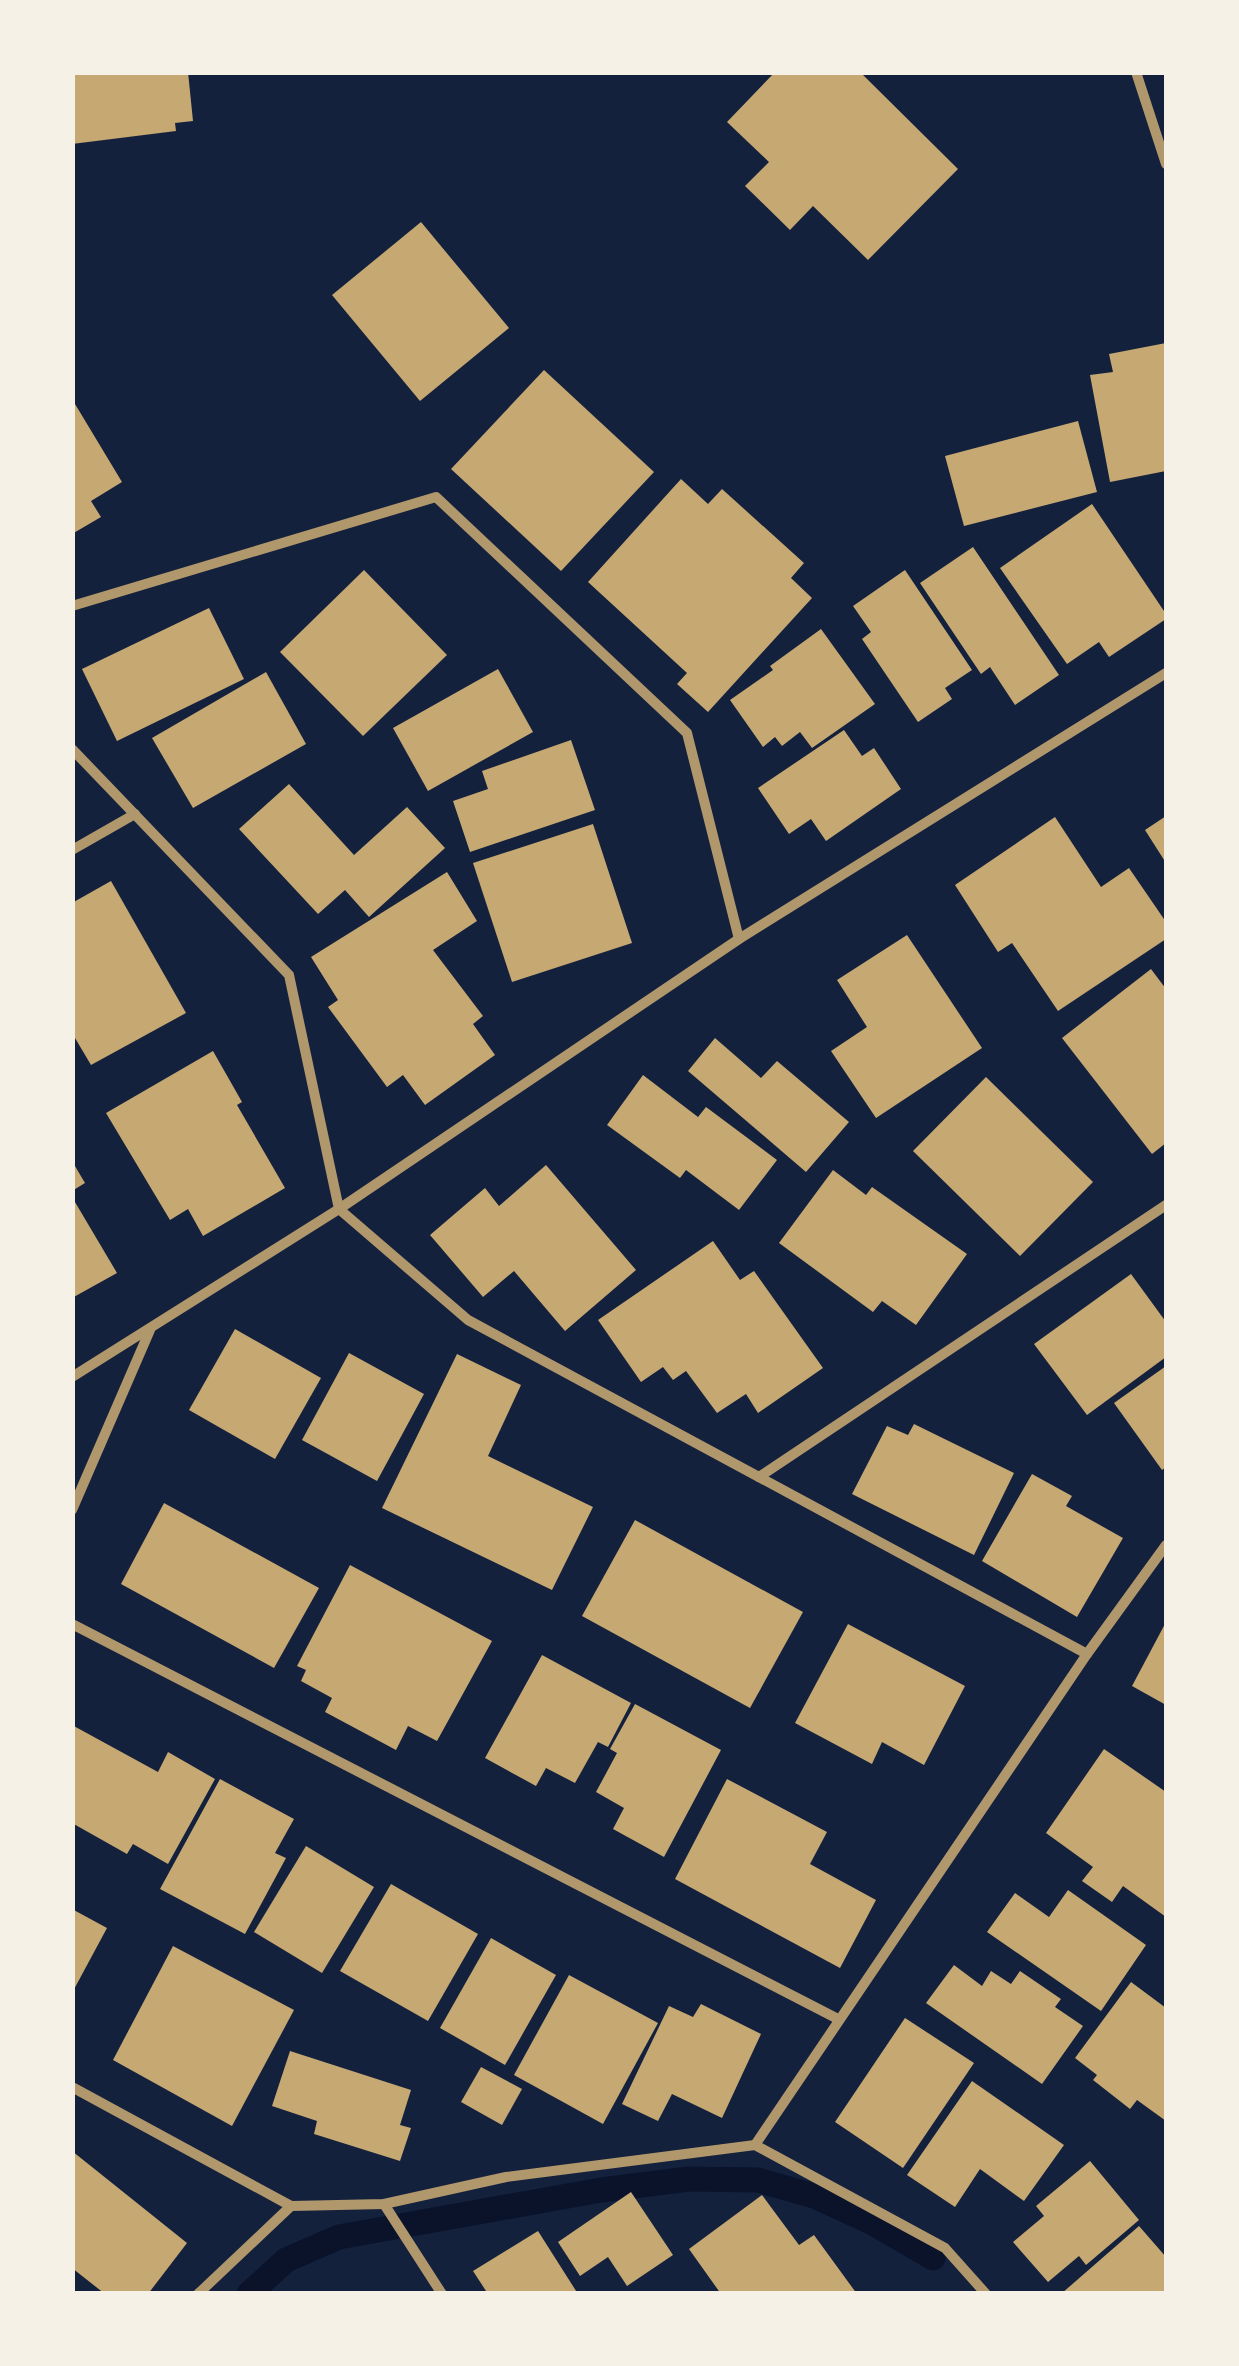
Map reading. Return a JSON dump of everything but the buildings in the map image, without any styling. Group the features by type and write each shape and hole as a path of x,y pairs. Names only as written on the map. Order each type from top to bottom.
{"street":[{"path":"1136,72 1166,164"},
{"path":"72,606 436,497 687,733 739,939"},
{"path":"72,1377 339,1209 739,939 1166,673"},
{"path":"72,749 289,975 339,1209 468,1320 1087,1654"},
{"path":"72,850 135,814"},
{"path":"759,1478 1166,1205"},
{"path":"72,1510 150,1329"},
{"path":"755,2144 1087,1654 1166,1546"},
{"path":"72,1624 838,2019"},
{"path":"72,2087 291,2206 384,2204 506,2177 755,2144 945,2248 986,2294"},
{"path":"384,2204 442,2294"},
{"path":"198,2294 291,2206"}],"waterway":[{"path":"249,2294 286,2260 339,2237 601,2190 689,2179 758,2180 814,2196 873,2223 933,2258"}]}
